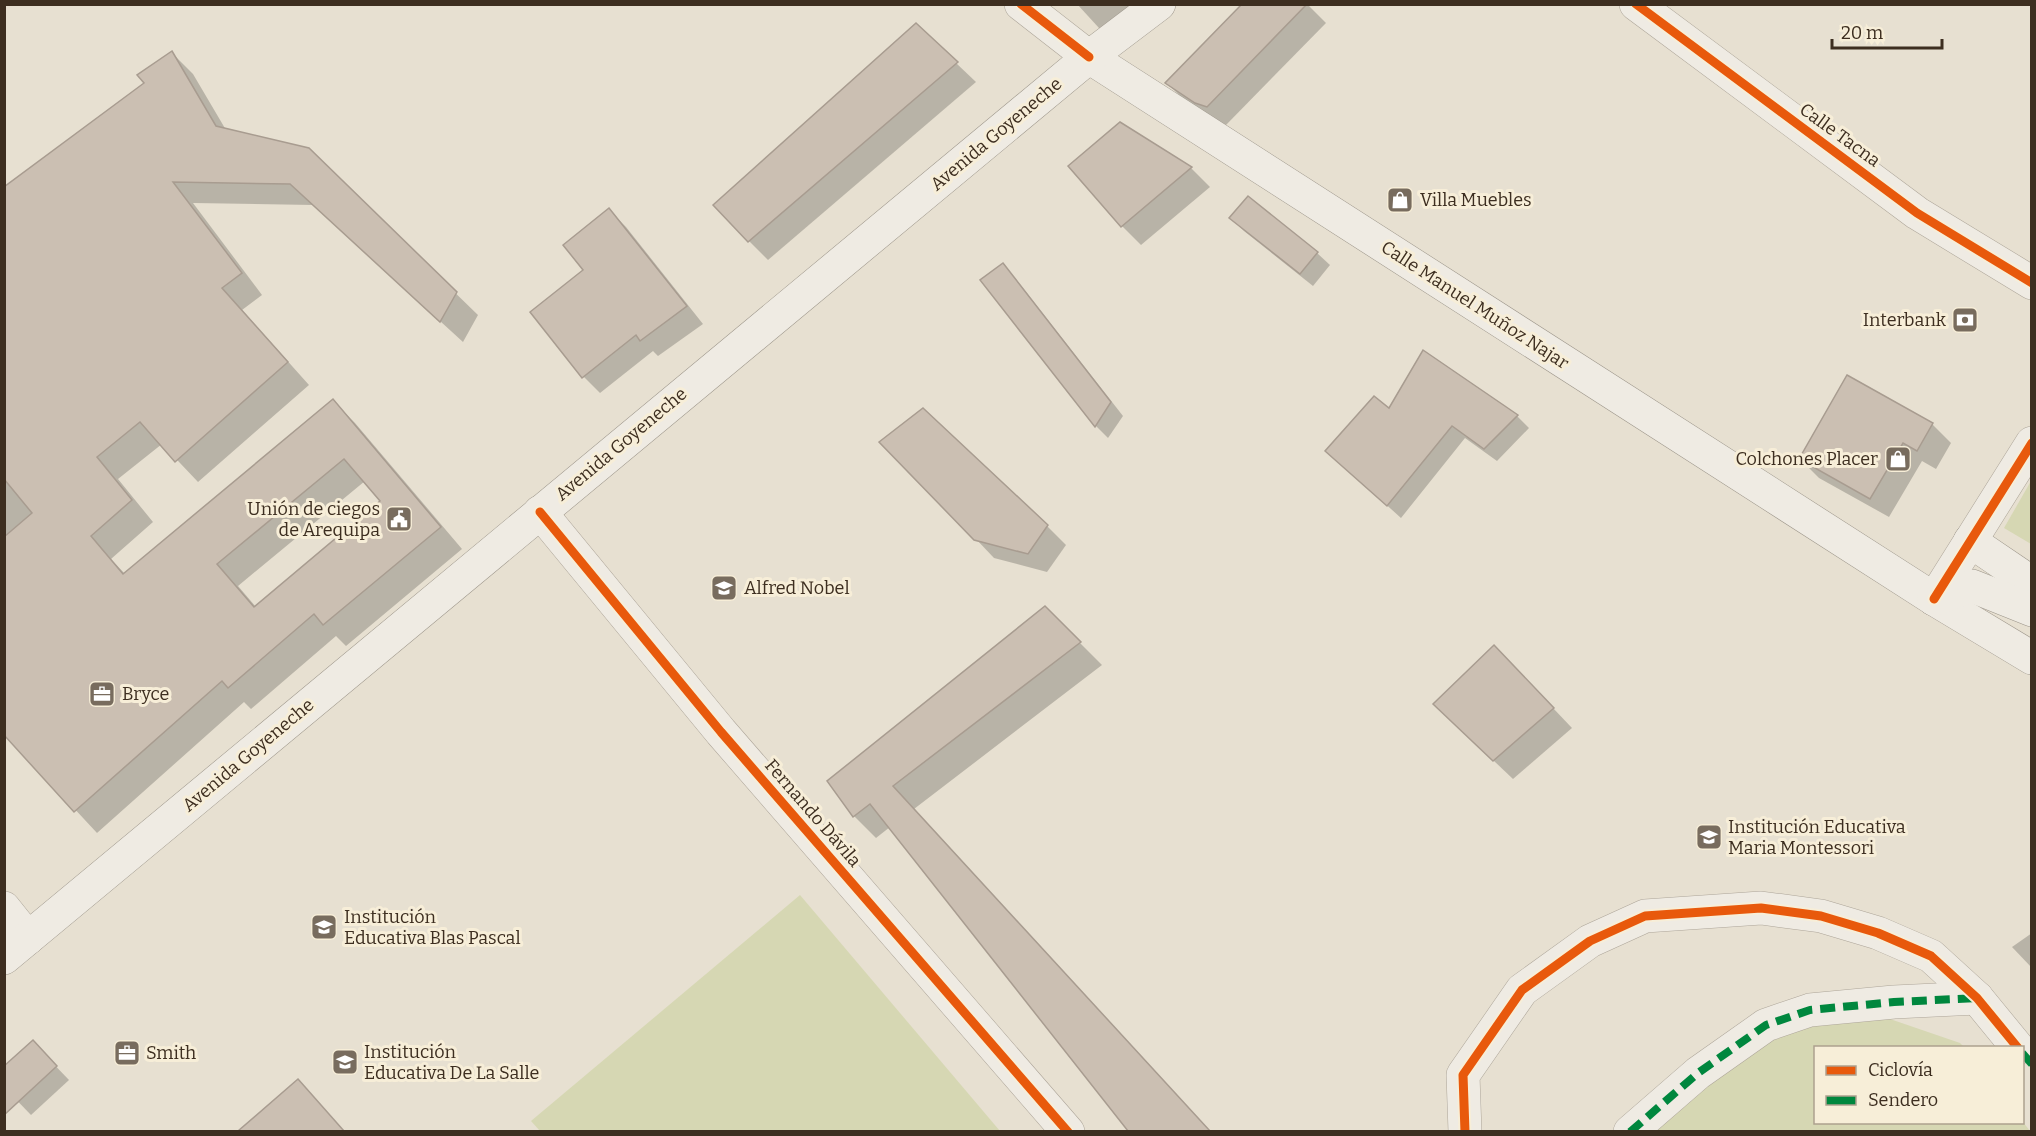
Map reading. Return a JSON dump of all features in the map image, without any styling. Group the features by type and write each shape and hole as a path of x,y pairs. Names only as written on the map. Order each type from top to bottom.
{"main road":[{"name":"Calle Manuel Muñoz Najar","path":"1021,4 1089,57 1934,599 2031,658"},
{"name":"Avenida Goyeneche","path":"16,948 1089,57 1159,4"},
{"name":"Calle Tacna","path":"1636,4 1917,213 2031,283"},
{"path":"1934,599 2031,443"},
{"name":"Fernando Dávila","path":"540,512 721,732 1068,1131"},
{"path":"1970,541 2031,583"},
{"path":"1934,599 1972,586 2031,610"},
{"path":"4,908 16,948"},
{"path":"1465,1131 1462,1075 1522,990 1590,941 1645,916 1761,908 1821,916 1878,933 1931,956 1977,998 2017,1046"},
{"path":"1630,1131 1698,1073 1766,1025 1810,1010 1977,998"}],"green space":[{"path":"2031,481 2031,544 2004,528"},
{"path":"800,895 1000,1131 540,1131 531,1121"},
{"path":"1814,1015 1890,1019 1963,1046 1814,1046 1814,1124 2024,1123 2030,1131 1645,1132 1757,1038"}],"building":[{"path":"1242,4 1307,4 1207,107 1195,103 1165,83"},
{"path":"916,23 958,62 748,242 713,205"},
{"path":"172,51 216,126 309,148 457,292 440,322 290,184 173,182 242,273 222,288 288,362 175,462 140,422 97,457 132,500 91,536 123,574 333,399 441,527 323,625 314,614 228,688 222,681 74,812 4,735 4,537 32,513 4,479 4,187 144,83 137,75","holes":["344,459 380,501 254,607 217,564"]},
{"path":"1120,122 1192,167 1121,227 1068,166"},
{"path":"1248,196 1318,252 1300,274 1229,218"},
{"path":"609,208 687,306 640,341 636,335 582,378 530,312 583,270 563,245"},
{"path":"1003,263 1111,402 1095,427 980,280"},
{"path":"1423,350 1518,415 1484,449 1452,426 1387,506 1325,451 1374,396 1389,408"},
{"path":"1847,375 1933,423 1917,451 1903,443 1870,499 1799,459"},
{"path":"923,408 1048,525 1028,554 974,540 879,442"},
{"path":"1045,606 1081,642 893,786 1210,1131 1128,1131 870,804 853,817 827,781"},
{"path":"1494,645 1554,708 1493,761 1433,704"},
{"path":"33,1040 57,1066 4,1115 4,1066"},
{"path":"298,1079 344,1131 238,1131"}],"marked path":[{"path":"1630,1132 1698,1073 1766,1025 1810,1010 1894,1002 1977,998"},
{"path":"2024,1055 2032,1064"}],"cycle path":[{"path":"1021,4 1089,57"},
{"path":"1636,4 1917,213 2032,283"},
{"path":"1934,599 2032,443"},
{"path":"540,512 721,732 1068,1132"},
{"path":"1465,1132 1463,1075 1522,990 1590,941 1645,916 1761,908 1821,916 1878,933 1931,956 1977,998 2016,1046"}],"place":[{"name":"Villa Muebles","path":"1400,200"},
{"name":"Interbank","path":"1965,320"},
{"name":"Colchones Placer","path":"1898,459"},
{"name":"Unión de ciegos de Arequipa","path":"399,519"},
{"name":"Alfred Nobel","path":"724,588"},
{"name":"Bryce","path":"102,694"},
{"name":"Institución Educativa Maria Montessori","path":"1709,837"},
{"name":"Institución Educativa Blas Pascal","path":"324,927"},
{"name":"Smith","path":"127,1053"},
{"name":"Institución Educativa De La Salle","path":"345,1062"}]}
